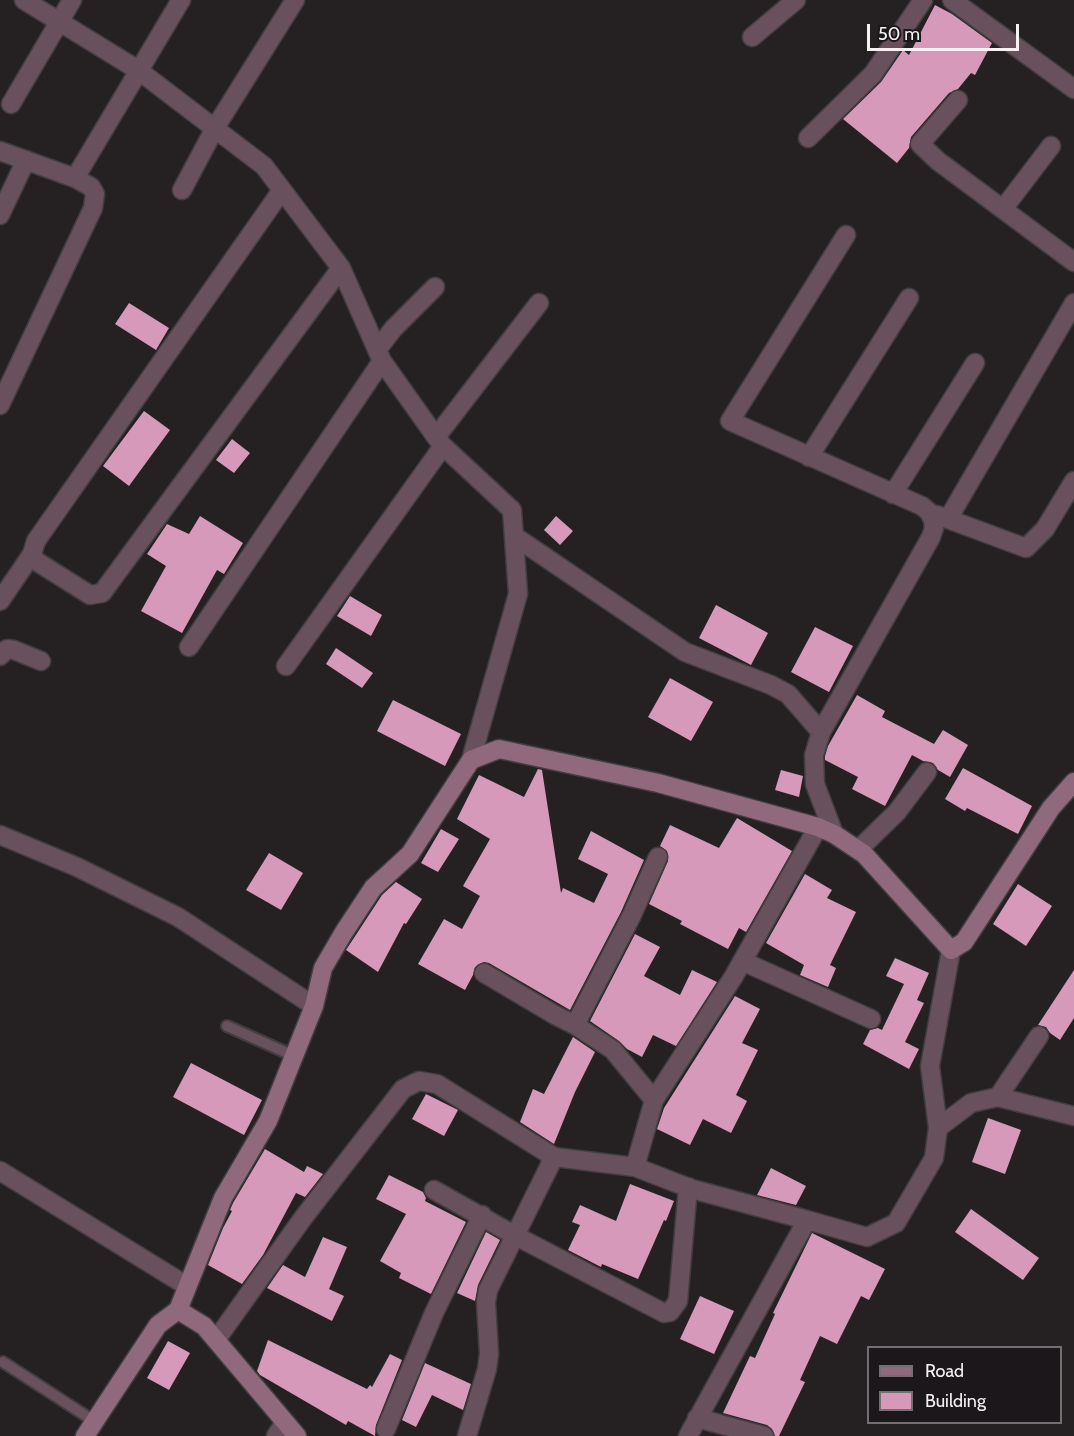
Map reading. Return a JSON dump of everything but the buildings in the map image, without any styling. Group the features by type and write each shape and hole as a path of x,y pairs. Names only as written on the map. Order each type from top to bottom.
{"street":[{"path":"24,0 138,70 264,166 341,268 380,356 439,441 512,510 518,594 471,760 410,854 373,888 323,968 314,1006 268,1121 223,1198 178,1310 158,1325 89,1429"},
{"path":"11,104 72,0"},
{"path":"75,178 181,0"},
{"path":"182,190 215,129 295,0"},
{"path":"752,37 796,0"},
{"path":"808,138 873,74 923,0"},
{"path":"952,0 1074,89"},
{"path":"958,100 920,144 938,161 1074,262"},
{"path":"1003,209 1051,147"},
{"path":"0,151 75,178 91,187 95,194 93,208 0,405"},
{"path":"0,214 26,160"},
{"path":"0,601 32,554 36,541 282,190"},
{"path":"846,235 730,422 894,494 929,512 1026,548 1045,529 1074,481"},
{"path":"32,554 36,561 90,595 102,593 341,268"},
{"path":"189,647 380,356 393,329 435,287"},
{"path":"809,457 909,298"},
{"path":"286,666 439,441 539,303"},
{"path":"948,519 1074,303"},
{"path":"894,494 975,363"},
{"path":"635,1167 654,1100 826,830 815,784 814,755 821,732 931,537 934,528 929,512"},
{"path":"514,536 685,652 771,685 788,694 821,732"},
{"path":"0,656 7,649 41,661"},
{"path":"471,760 499,749 658,783 826,830 864,854 951,950"},
{"path":"858,850 897,812 927,772"},
{"path":"216,1340 303,1218 403,1089 419,1081 437,1084 554,1157 635,1167 688,1187 867,1237 897,1223 934,1158 938,1128 930,1066 951,950 964,942 1052,808 1074,782"},
{"path":"0,835 77,867 178,917 314,1006"},
{"path":"575,1024 631,917 658,857"},
{"path":"742,961 871,1019"},
{"path":"484,973 555,1015 575,1024 612,1050 654,1100"},
{"path":"998,1097 1039,1036"},
{"path":"938,1128 971,1103 998,1097 1074,1116"},
{"path":"467,1436 487,1369 489,1354 486,1302 488,1290 554,1157"},
{"path":"0,1171 187,1286"},
{"path":"434,1190 514,1235 664,1313 670,1312 678,1301 688,1187"},
{"path":"386,1429 434,1313 482,1215"},
{"path":"688,1436 807,1220"},
{"path":"178,1310 204,1326 280,1429 297,1436"},
{"path":"697,1418 764,1436"}],"lane":[{"path":"227,1026 294,1056"},
{"path":"3,1362 89,1429"}]}
